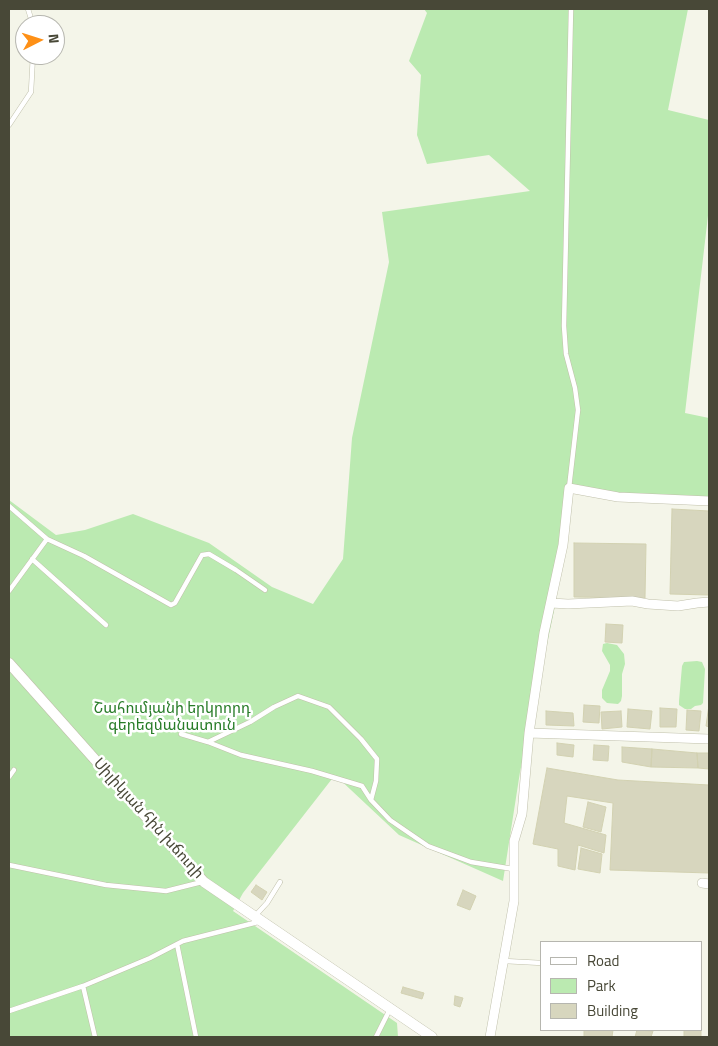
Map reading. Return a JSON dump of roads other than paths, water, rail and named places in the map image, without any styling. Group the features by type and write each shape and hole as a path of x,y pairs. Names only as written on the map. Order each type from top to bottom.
{"street":[{"path":"490,1037 514,901 514,841 522,814 529,733 544,633 563,545 569,488 618,497 709,501"},
{"path":"551,603 632,601 678,606 709,602"},
{"name":"Սիլիկյան հին խճուղի","path":"9,663 204,882 432,1037"},
{"path":"529,733 709,739"}],"lane":[{"path":"569,488 578,410 575,388 566,354 564,326 571,9"},
{"path":"9,125 31,92 32,65"},
{"path":"9,506 47,539 84,556 170,604 175,602 202,555 209,554 265,590"},
{"path":"9,591 47,539"},
{"path":"32,559 106,625"},
{"path":"208,742 298,696 329,707 361,739 377,759 376,782 371,800"},
{"path":"181,734 241,755 312,771 362,786 371,800 390,820 428,846 471,862 513,869"},
{"path":"9,777 14,770"},
{"path":"9,865 106,885 166,891 204,882"},
{"path":"9,1011 83,986 196,937 259,919 280,882"},
{"path":"177,944 196,1037"},
{"path":"504,961 540,963"},
{"path":"83,986 95,1037"},
{"path":"376,1037 390,1008"}],"park label":[{"name":"Շահումյանի երկրորդ գերեզմանատուն","path":"172,718"}]}
